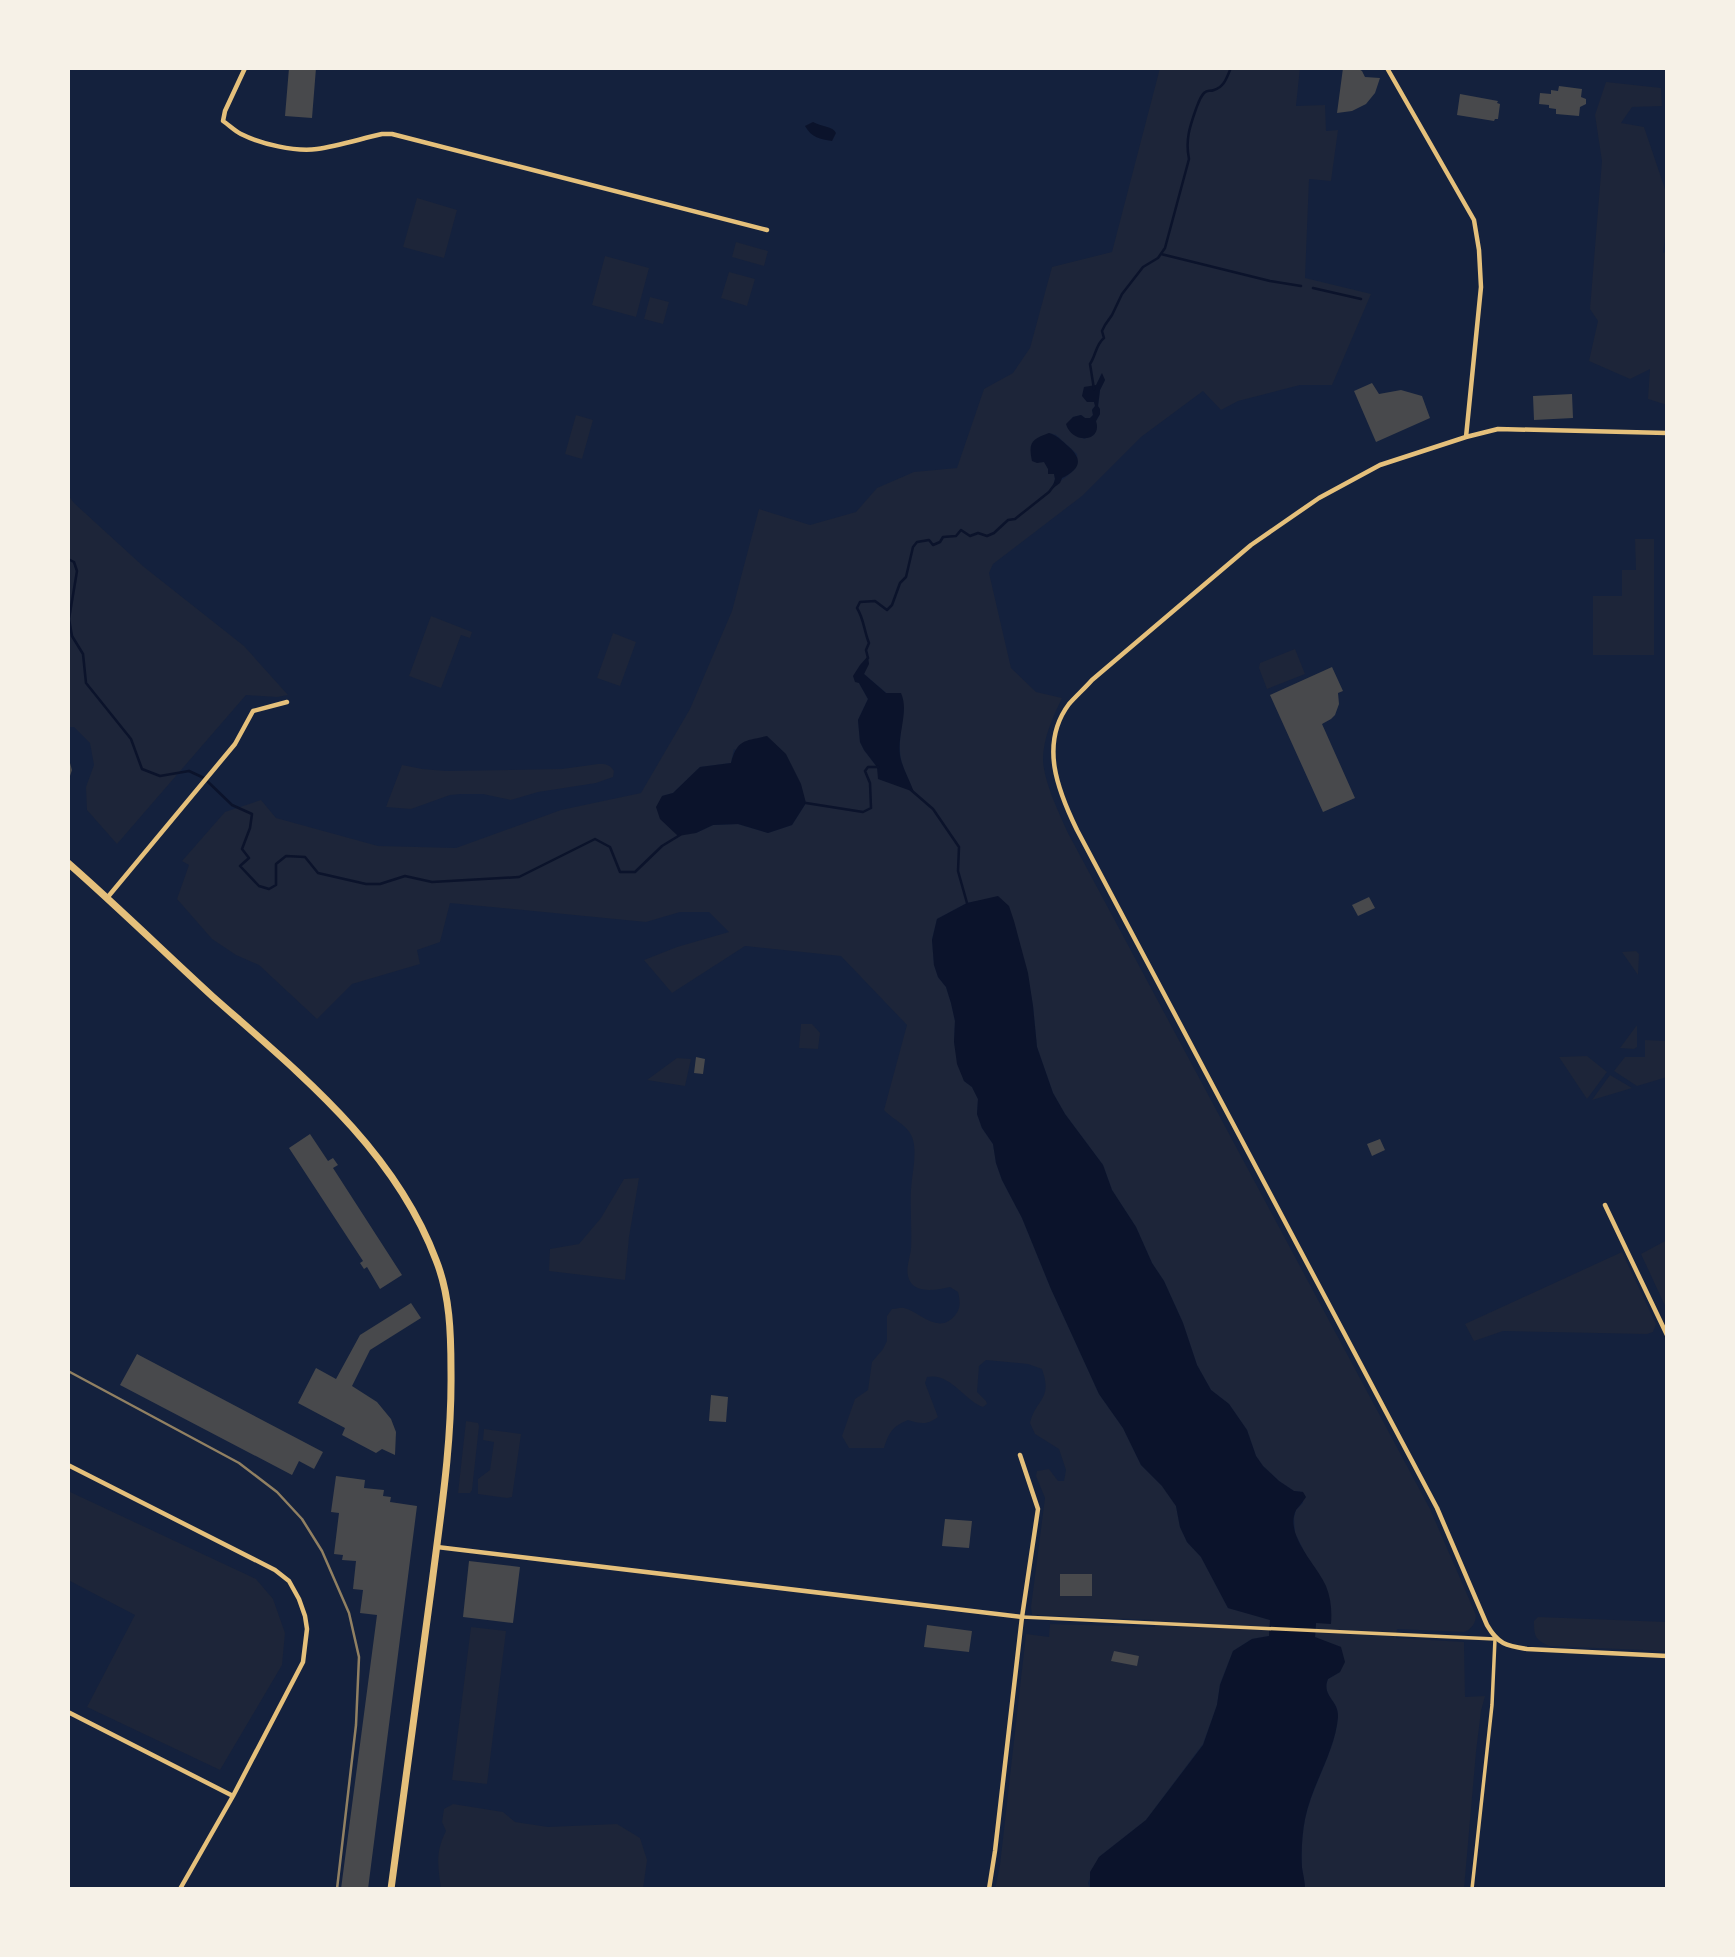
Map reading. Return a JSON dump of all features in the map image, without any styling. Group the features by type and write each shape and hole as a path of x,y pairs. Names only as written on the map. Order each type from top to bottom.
{"main road":[{"path":"68,863 333,1105 399,1187 436,1260 447,1303 451,1341 452,1417 391,1889"}],"street":[{"path":"245,68 223,121 240,134 302,150 392,134 767,230"},
{"path":"1387,68 1474,220 1481,287 1466,438"},
{"path":"1472,1889 1492,1705 1495,1639 1437,1508 1077,830 1059,792 1052,760 1056,731 1069,704 1093,680 1251,545 1319,498 1380,465 1498,429 1667,433"},
{"path":"107,898 235,744 253,711 287,702"},
{"path":"1605,1205 1667,1335"},
{"path":"989,1889 1038,1509 1020,1455"},
{"path":"68,1465 275,1570 289,1581 305,1616 307,1629 303,1662 233,1796 180,1889"},
{"path":"436,1547 1022,1617 1495,1639 1510,1646 1527,1649 1667,1656"},
{"path":"68,1712 233,1796"}],"shaded area":[{"path":"1160,68 1300,68 1296,106 1325,105 1326,131 1338,130 1331,181 1309,179 1305,278 1371,294 1332,385 1300,385 1238,401 1221,410 1203,391 1141,437 1082,496 993,564 989,573 1011,668 1036,692 1062,698 1047,736 1043,760 1049,787 1068,833 1430,1509 1476,1615 1473,1626 1464,1632 1397,1629 1396,1638 1464,1642 1465,1697 1485,1696 1476,1752 1464,1889 1305,1889 1302,1862 1304,1825 1308,1806 1336,1730 1338,1711 1326,1685 1328,1679 1340,1672 1341,1647 1315,1638 1316,1623 1303,1549 1295,1533 1294,1518 1296,1510 1303,1503 1303,1492 1294,1491 1263,1466 1256,1456 1247,1430 1229,1404 1211,1390 1197,1365 1183,1323 1136,1227 1112,1190 1103,1165 1065,1114 1053,1093 1037,1047 1027,973 984,900 967,903 937,919 932,939 934,965 951,1003 955,1021 954,1042 964,1081 972,1087 978,1099 977,1114 982,1128 993,1144 1002,1180 1022,1218 1099,1394 1123,1428 1141,1465 1162,1486 1176,1506 1180,1527 1187,1542 1201,1557 1228,1608 1271,1620 1269,1636 1252,1639 1233,1651 1220,1684 1217,1705 1203,1744 1146,1820 1099,1857 1088,1883 1090,1889 995,1889 1026,1634 1049,1637 1050,1624 1155,1627 1154,1620 1032,1615 1045,1498 1036,1476 1037,1471 1049,1469 1058,1481 1064,1481 1066,1470 1059,1449 1035,1434 1030,1423 1045,1393 1042,1369 1028,1364 986,1360 979,1366 977,1392 986,1401 987,1404 983,1407 950,1382 927,1377 925,1383 938,1417 927,1423 908,1420 895,1427 884,1448 849,1448 842,1436 855,1399 868,1390 872,1362 887,1341 887,1316 892,1309 904,1308 929,1321 943,1323 956,1314 960,1301 958,1292 950,1287 920,1289 910,1282 908,1276 914,1146 905,1127 884,1110 907,1025 841,956 745,946 672,993 644,960 729,932 709,912 680,912 646,922 450,903 440,942 417,950 420,964 352,984 317,1019 259,965 236,955 212,939 177,899 189,865 182,861 225,812 261,800 276,818 378,846 456,848 561,810 641,793 690,709 732,611 759,509 810,525 856,512 877,488 914,472 957,468 984,389 1013,373 1030,348 1052,267 1112,252","holes":["1101,374 1105,380 1100,390 1100,414 1094,435 1084,439 1067,424 1073,417 1081,415 1090,418 1095,406 1091,400","1049,433 1056,435 1077,454 1074,469 1053,487 1054,474 1046,465 1045,450","868,657 864,674 904,708 900,753 913,792 877,767 860,742 858,720 868,699 859,683","734,749 806,803 792,825 768,833 738,824 713,825 696,833 662,796 673,793 700,767 731,763"]},
{"path":"1606,82 1661,88 1662,106 1632,107 1621,123 1644,127 1667,195 1663,253 1667,251 1667,405 1648,399 1650,369 1630,379 1589,361 1598,321 1590,309 1602,161 1595,115"},
{"path":"813,122 836,133 832,141 820,139 810,133 805,126"},
{"path":"417,198 457,210 444,258 403,247"},
{"path":"736,242 768,251 764,266 732,257"},
{"path":"605,256 649,268 636,317 592,305"},
{"path":"729,272 755,279 747,306 721,298"},
{"path":"650,297 669,302 663,324 644,319"},
{"path":"1102,373 1105,380 1100,390 1097,428 1091,437 1080,438 1069,431 1066,424 1073,417 1081,415 1090,418 1093,415 1094,402 1087,402 1082,396 1084,387 1096,385"},
{"path":"576,415 593,420 582,459 565,454"},
{"path":"1049,433 1069,447 1078,461 1076,468 1052,489 1054,474 1048,474 1044,462 1032,461 1031,449 1035,439"},
{"path":"68,495 144,567 244,646 288,695 246,695 117,844 87,810 86,787 94,765 90,743 74,727 68,727"},
{"path":"1635,539 1654,539 1654,655 1593,655 1593,596 1622,596 1622,570 1636,570"},
{"path":"431,616 472,632 470,638 461,635 441,688 409,676"},
{"path":"613,633 636,642 620,686 597,678"},
{"path":"1295,649 1305,674 1267,689 1259,668 1260,663"},
{"path":"868,656 869,664 864,674 886,693 901,693 904,709 900,752 914,792 878,779 877,767 860,742 858,720 868,699 853,676"},
{"path":"767,736 786,754 801,784 806,803 792,825 768,833 738,824 713,825 696,833 678,836 660,819 656,807 662,796 673,793 700,767 731,763 736,749 743,742"},
{"path":"598,764 611,767 614,771 613,777 596,783 538,792 511,800 483,794 461,794 450,795 411,809 386,807 402,765 446,771 562,769"},
{"path":"998,896 1009,906 1014,921 1028,973 1037,1047 1053,1093 1065,1114 1103,1165 1112,1190 1136,1227 1152,1263 1164,1281 1183,1323 1197,1365 1211,1390 1229,1404 1247,1430 1256,1456 1263,1466 1279,1481 1294,1491 1303,1492 1306,1497 1296,1510 1294,1529 1303,1550 1326,1586 1331,1609 1331,1624 1316,1623 1315,1637 1341,1647 1345,1662 1340,1672 1328,1679 1326,1685 1338,1711 1338,1717 1333,1743 1305,1819 1302,1868 1305,1889 1090,1889 1090,1872 1099,1857 1146,1820 1203,1745 1233,1651 1252,1639 1269,1636 1270,1620 1228,1608 1201,1557 1187,1542 1180,1527 1176,1506 1162,1486 1141,1465 1123,1428 1099,1394 1022,1218 1002,1180 993,1144 982,1128 977,1114 978,1099 972,1087 964,1081 957,1064 955,1021 951,1003 934,965 932,940 937,919 967,903"},
{"path":"1636,951 1639,954 1638,975 1622,952"},
{"path":"801,1024 812,1024 820,1033 818,1049 799,1048"},
{"path":"1637,1025 1637,1047 1620,1048"},
{"path":"1645,1040 1667,1041 1667,1077 1637,1086 1614,1071 1625,1057 1645,1057"},
{"path":"1587,1056 1607,1072 1587,1099 1559,1057"},
{"path":"677,1058 691,1059 685,1086 647,1080"},
{"path":"1610,1075 1632,1088 1592,1100"},
{"path":"639,1178 625,1280 549,1271 550,1249 579,1244 601,1218 624,1179"},
{"path":"1667,1240 1667,1310 1641,1254"},
{"path":"1622,1252 1656,1324 1653,1332 1503,1331 1474,1341 1465,1324"},
{"path":"466,1421 478,1423 479,1426 472,1490 470,1493 458,1493"},
{"path":"484,1429 521,1434 512,1497 478,1494 478,1479 490,1470 494,1442 483,1440"},
{"path":"68,1491 256,1579 273,1599 285,1633 282,1665 220,1770 87,1707 135,1615 68,1580"},
{"path":"1538,1617 1667,1622 1667,1651 1549,1646 1535,1634 1534,1621"},
{"path":"471,1627 506,1631 487,1784 452,1780"},
{"path":"453,1804 503,1812 515,1822 548,1827 617,1824 640,1838 647,1860 643,1889 441,1889 439,1853 446,1831 442,1822 444,1809"}],"building":[{"path":"289,68 316,68 312,118 285,116"},
{"path":"1343,68 1357,68 1365,77 1380,78 1375,93 1366,104 1352,111 1337,113"},
{"path":"1559,86 1582,89 1581,97 1586,99 1586,104 1580,107 1579,116 1556,114 1556,109 1539,104 1540,93 1551,94 1551,90 1558,91"},
{"path":"1460,94 1498,101 1498,119 1494,121 1457,115"},
{"path":"1372,383 1379,394 1401,390 1422,396 1430,418 1376,442 1354,391"},
{"path":"1572,394 1573,418 1534,420 1533,396"},
{"path":"1332,667 1343,691 1338,693 1339,704 1335,715 1322,724 1355,798 1323,812 1270,695"},
{"path":"68,756 72,770 69,779 68,779"},
{"path":"1369,897 1375,908 1358,916 1352,905"},
{"path":"696,1057 705,1059 703,1074 694,1073"},
{"path":"310,1134 328,1161 333,1158 338,1165 333,1168 402,1275 380,1289 367,1267 364,1269 360,1263 363,1261 289,1148"},
{"path":"1380,1139 1385,1150 1372,1156 1367,1144"},
{"path":"411,1303 421,1318 370,1350 352,1386 377,1402 391,1419 396,1432 395,1455 382,1449 376,1453 342,1435 345,1428 298,1403 316,1368 336,1379 360,1335"},
{"path":"137,1354 323,1452 314,1469 299,1461 292,1475 120,1385"},
{"path":"711,1395 728,1397 726,1422 709,1421"},
{"path":"336,1476 365,1480 364,1488 384,1490 383,1496 391,1497 390,1502 417,1506 368,1889 341,1889 377,1615 360,1613 363,1590 353,1589 356,1561 342,1560 343,1555 334,1554 339,1513 331,1512"},
{"path":"945,1519 972,1521 969,1548 942,1546"},
{"path":"469,1561 520,1567 513,1623 463,1617"},
{"path":"1060,1574 1092,1574 1092,1596 1060,1596"},
{"path":"927,1625 972,1631 969,1652 924,1647"},
{"path":"1114,1651 1139,1656 1137,1666 1111,1661"}],"waterway":[{"path":"1094,389 1090,364 1104,338 1102,331 1105,325 1122,294 1143,267 1158,258 1165,248 1189,159 1189,133 1199,101 1205,92 1221,86 1231,68"},
{"path":"1161,254 1301,286"},
{"path":"1313,288 1361,299"},
{"path":"868,658 866,650 869,643 857,608 860,602 875,601 887,610 892,605 900,583 906,577 913,547 917,542 929,540 933,545 943,537 956,536 961,530 970,536 978,533 987,536 1008,520 1015,519 1055,484"},
{"path":"68,559 74,562 77,571 69,619 72,636 83,654 86,683 131,739 142,769 160,776 189,771 204,778 232,805 252,814 242,849 249,858 240,866 259,886 269,889 276,885 276,864 286,856 305,857 318,873 366,884 380,884 405,876 432,882 519,877 595,839 610,847 620,872 635,872 662,846 680,835"},
{"path":"806,803 863,812 871,808 870,783 865,771 868,767 878,767"},
{"path":"911,790 933,809 959,847 958,871 967,903"}],"railway":[{"path":"68,1371 239,1463 277,1492 302,1519 322,1551 349,1613 359,1657 356,1725 337,1889"}]}
